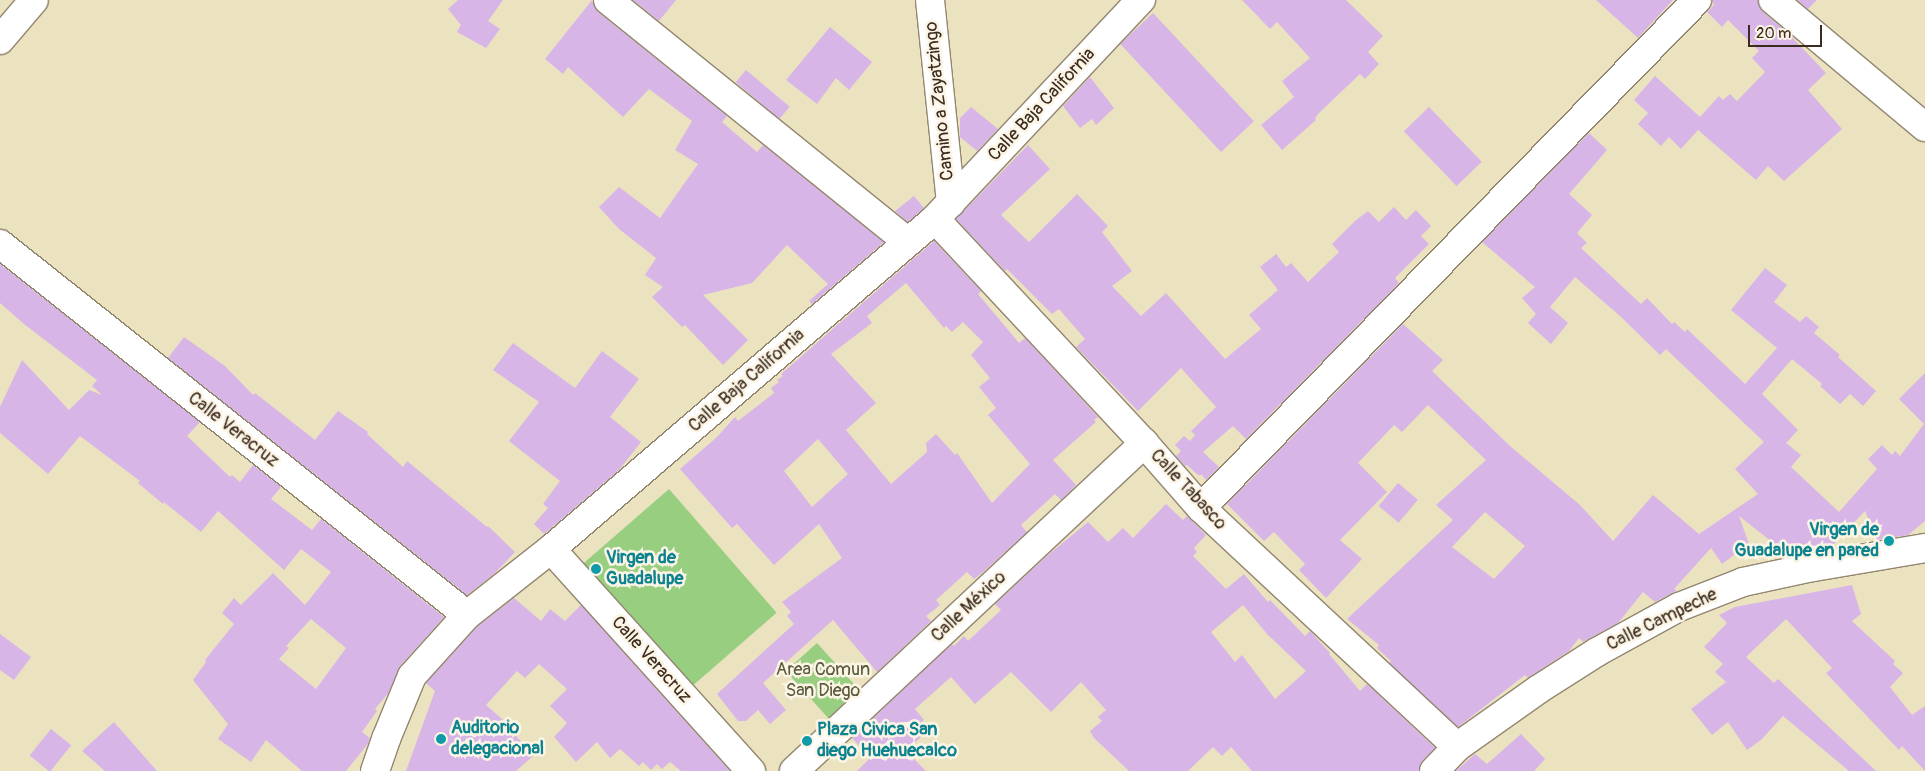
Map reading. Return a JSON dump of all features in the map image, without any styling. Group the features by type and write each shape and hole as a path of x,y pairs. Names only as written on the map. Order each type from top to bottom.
{"street":[{"path":"0,40 34,0"},
{"path":"608,0 908,242"},
{"name":"Camino a Zayatzingo","path":"930,0 943,211"},
{"name":"Calle Baja California","path":"375,771 412,676 467,615 551,549 943,211 1141,0"},
{"path":"1201,508 1697,0"},
{"path":"1773,0 1925,127"},
{"name":"Calle Tabasco","path":"943,211 1201,508 1457,747"},
{"name":"Calle Veracruz","path":"0,244 467,615"},
{"name":"Calle México","path":"794,771 1144,443"},
{"name":"Calle Campeche","path":"1434,771 1457,747 1597,652 1679,608 1743,582 1812,567 1925,548"},
{"name":"Calle Veracruz","path":"551,549 751,771"}],"green space":[{"path":"669,489 777,613 688,690 581,566"},
{"name":"Area Comun San Diego","path":"817,643 865,697 834,725 786,671"}],"building":[{"path":"458,0 503,0 488,21 500,29 486,48 457,32 461,25 448,9"},
{"path":"592,0 598,12 727,116 722,122 757,152 763,145 884,242 812,304 809,301 828,284 787,245 752,283 703,295 748,340 723,365 685,325 682,327 652,297 663,287 645,275 656,258 619,229 599,207 619,187 660,218 698,164 675,150 692,121 649,89 623,117 568,67 563,74 545,59"},
{"path":"633,0 676,0 659,21"},
{"path":"1242,0 1346,0 1383,36 1368,52 1379,64 1365,79 1360,74 1320,112 1315,118 1316,120 1282,150 1261,125 1294,97 1282,81 1310,58 1277,22 1270,29"},
{"path":"1596,0 1673,0 1638,38"},
{"path":"1712,0 1758,0 1763,12 1788,33 1826,73 1808,90 1842,129 1784,181 1768,166 1756,180 1698,130 1681,149 1669,137 1661,146 1638,124 1648,113 1634,100 1655,76 1700,117 1719,96 1723,100 1730,94 1737,101 1765,72 1752,58 1759,51 1728,20 1722,27 1707,12 1714,5"},
{"path":"1797,0 1817,0 1808,9"},
{"path":"1153,13 1254,121 1221,152 1120,44"},
{"path":"830,27 872,62 849,90 836,78 817,104 786,80"},
{"path":"746,70 790,107 779,119 736,82"},
{"path":"1090,77 1114,108 1096,125 1092,119 1080,128 1063,106"},
{"path":"971,107 998,129 977,151 960,137 960,118"},
{"path":"1429,107 1482,162 1457,186 1404,131"},
{"path":"1589,133 1607,150 1569,194 1592,215 1577,233 1587,243 1581,248 1641,304 1647,298 1672,324 1674,322 1685,332 1687,329 1745,384 1777,348 1731,310 1765,268 1787,285 1774,302 1800,322 1806,316 1819,327 1814,333 1840,355 1838,357 1876,391 1863,406 1850,394 1840,404 1820,386 1822,384 1792,359 1762,394 1798,430 1786,443 1801,455 1791,467 1839,512 1877,469 1868,459 1882,445 1892,455 1895,451 1900,456 1924,424 1899,399 1925,373 1925,521 1908,535 1877,540 1865,511 1830,548 1816,551 1812,547 1798,554 1784,545 1781,549 1739,516 1749,544 1722,564 1711,548 1674,589 1677,591 1655,602 1643,592 1618,623 1583,642 1579,638 1569,651 1528,678 1525,675 1458,727 1389,663 1391,661 1377,648 1379,645 1347,619 1453,520 1436,505 1486,460 1428,405 1402,432 1394,425 1358,463 1387,492 1340,540 1362,559 1326,598 1299,570 1305,564 1274,532 1264,541 1227,504 1403,324 1443,360 1432,371 1510,446 1580,505 1613,541 1653,495 1699,534 1758,494 1735,469 1764,442 1666,349 1660,355 1620,316 1575,277 1550,307 1568,323 1551,344 1528,323 1536,314 1522,298 1535,287 1482,242","holes":["1485,512 1525,546 1494,579 1452,547"]},
{"path":"1028,145 1050,169 1001,215 1029,242 1077,194 1108,226 1102,232 1132,271 1112,286 1141,316 1166,293 1225,359 1261,329 1249,315 1278,290 1260,267 1276,254 1286,267 1291,263 1308,282 1339,252 1332,244 1355,221 1368,211 1379,222 1394,207 1406,220 1416,210 1431,226 1421,236 1429,244 1395,278 1399,283 1246,439 1233,426 1203,452 1219,467 1206,480 1187,465 1185,466 1176,456 1181,451 1175,445 1184,436 1190,441 1195,435 1191,431 1216,407 1181,368 1138,411 1076,347 1085,339 1059,309 1052,314 1007,269 1005,271 956,219"},
{"path":"914,196 924,208 908,222 895,211"},
{"path":"934,241 981,291 978,294 1019,343 1025,338 1098,417 1094,420 1096,422 1053,460 1076,485 1061,500 1055,494 1021,525 1027,532 974,579 967,572 936,600 940,605 926,616 931,621 877,672 833,620 763,683 786,710 770,724 758,710 746,721 738,721 717,694 794,624 787,616 791,612 782,602 842,558 819,524 774,565 737,524 732,528 680,469 717,437 735,417 738,421 774,393 771,388 779,382 777,380 783,376 781,374","holes":["906,283 944,328 946,326 952,332 963,322 983,342 971,355 990,378 979,387 996,408 988,415 1030,464 992,503 957,453 955,455 936,434 926,443 927,452 891,484 846,430 876,403 831,354 872,323 867,316","818,439 848,474 812,507 784,471"]},
{"path":"0,264 200,422 187,436 230,477 232,475 240,482 253,465 281,487 271,499 312,530 321,519 444,617 400,666 389,692 375,709 377,711 362,732 370,738 367,745 346,771 302,771 266,740 251,762 218,739 228,724 193,680 206,662 205,660 234,624 222,613 234,598 241,605 273,573 305,605 331,572 301,549 284,570 218,511 201,532 164,502 163,504 138,483 140,481 80,436 48,474 0,433 0,407 22,360 69,410 89,390 102,395 92,386 97,380 24,324 0,303","holes":["311,619 346,648 316,689 279,659 289,648 286,646"]},
{"path":"184,337 225,366 253,395 255,393 315,440 338,411 368,432 367,434 403,467 407,461 488,526 515,552 494,574 467,595 168,358"},
{"path":"513,343 575,388 602,351 639,379 610,417 641,442 619,470 544,534 534,524 548,508 543,504 560,481 509,441 539,402 493,370"},
{"path":"1398,483 1418,500 1399,523 1379,506"},
{"path":"1166,504 1183,520 1187,516 1206,535 1194,548 1197,552 1193,556 1226,589 1244,574 1268,602 1270,600 1305,636 1310,631 1360,691 1367,684 1435,748 1422,761 1419,771 1252,771 1231,747 1222,756 1213,747 1188,771 1129,771 1094,738 1090,731 1102,721 1098,717 1106,710 1081,682 1051,712 1011,672 975,704 951,677 915,709 924,720 915,728 922,736 906,751 926,771 857,771 870,758 852,738 952,644 954,646 964,636 968,641 1001,610 995,604 1048,555 1088,522 1108,542 1123,528 1133,538","holes":["1243,605 1267,634 1306,671 1275,699 1242,655 1235,662 1211,632"]},
{"path":"1852,585 1861,614 1852,621 1895,661 1893,664 1903,673 1890,687 1912,715 1925,706 1925,771 1902,746 1899,750 1826,673 1832,668 1786,619 1746,657 1774,683 1778,679 1876,771 1849,771 1783,716 1761,740 1747,750 1728,722 1712,735 1691,709 1726,682 1715,672 1723,664 1704,647 1727,623 1719,615 1735,607"},
{"path":"514,598 541,621 550,609 565,621 581,605 730,771 681,771 670,762 662,769 657,764 651,770 643,762 639,766 620,749 610,758 597,742 576,762 554,737 567,723 550,706 567,689 539,664 525,678 517,671 486,705 502,719 533,756 516,771 406,771 435,691 426,683 478,626"},
{"path":"0,634 31,657 14,680 0,670"},
{"path":"114,722 157,771 105,771 82,751"},
{"path":"51,729 71,745 50,771 30,755"},
{"path":"1521,734 1545,759 1534,771 1456,771 1475,754 1487,764"}],"place":[{"name":"Virgen de Guadalupe en pared","path":"1889,541"},
{"name":"Virgen de Guadalupe","path":"596,569"},
{"name":"Auditorio delegacional","path":"441,739"},
{"name":"Plaza Civica San diego Huehuecalco","path":"807,741"}]}
